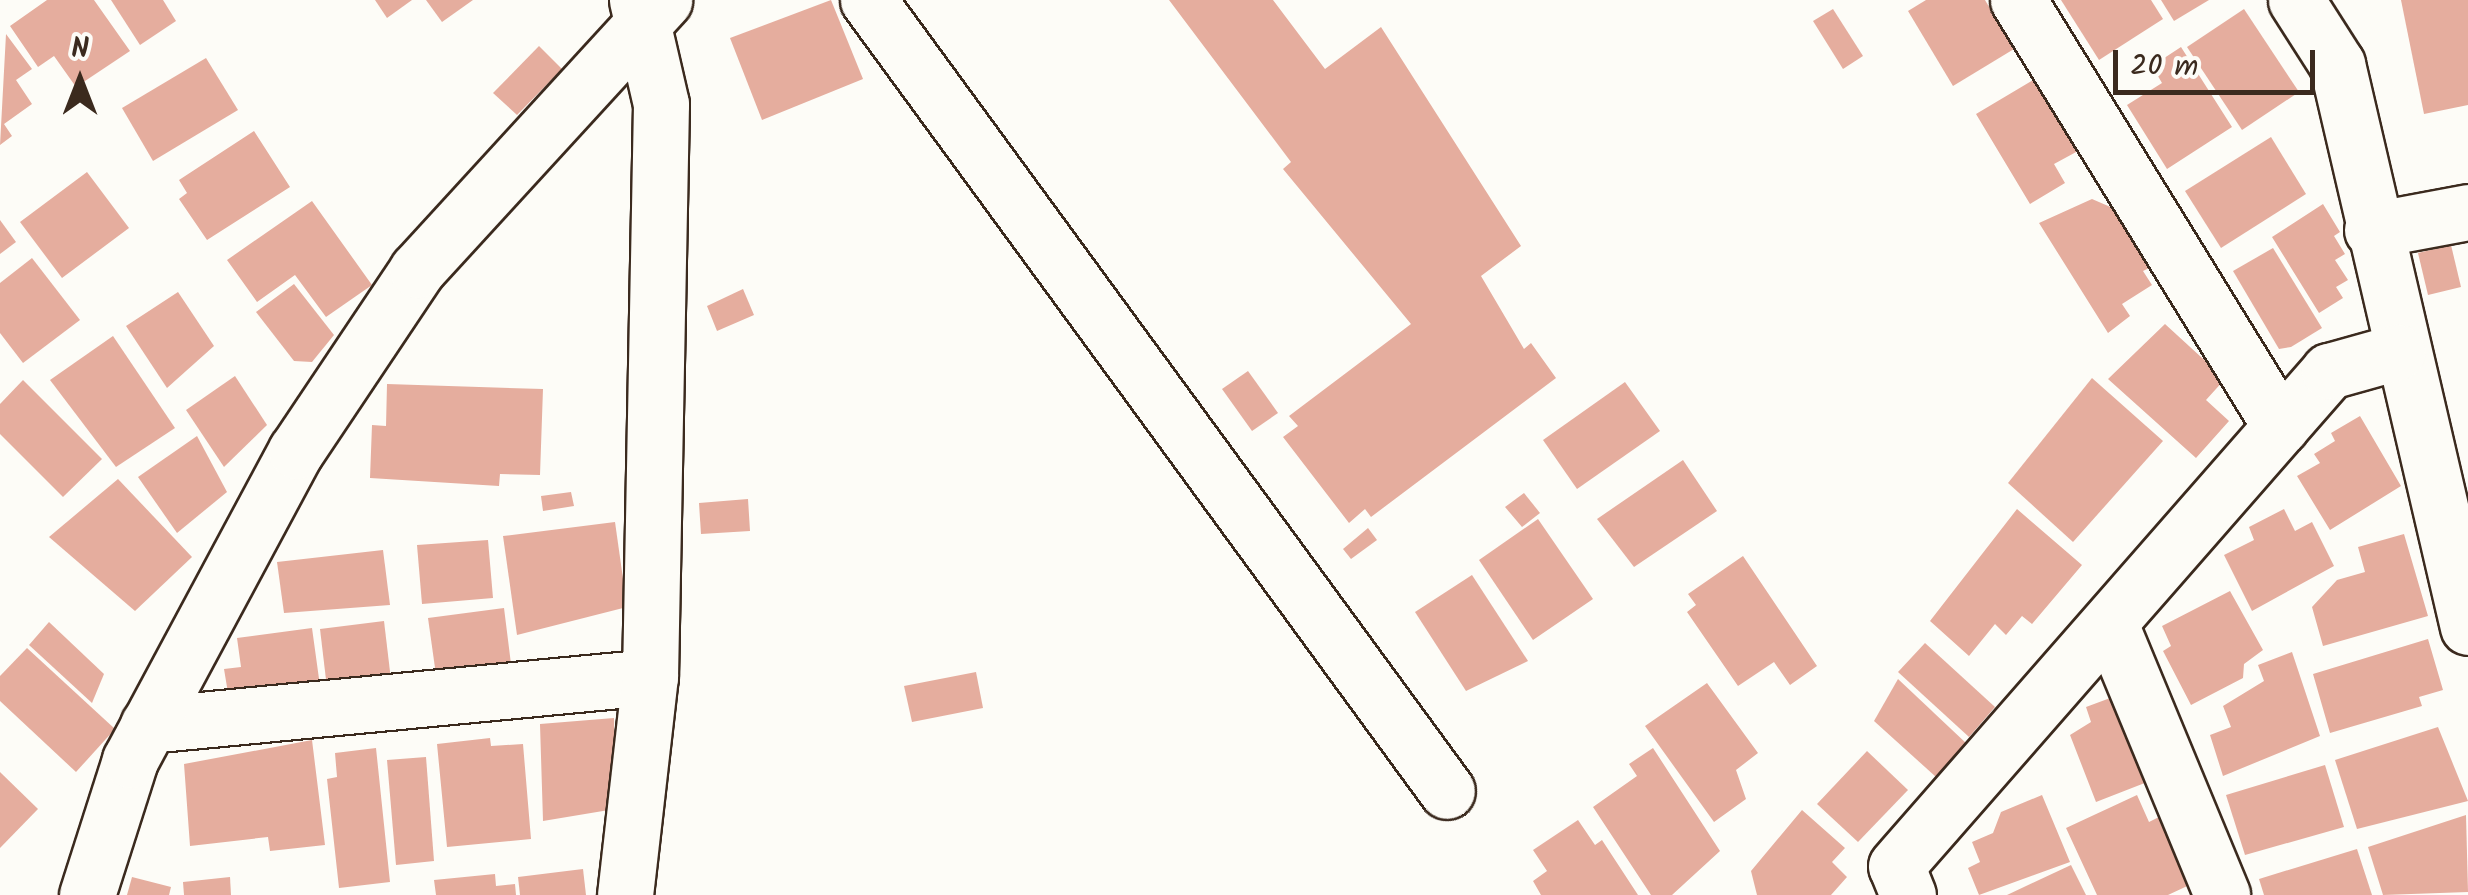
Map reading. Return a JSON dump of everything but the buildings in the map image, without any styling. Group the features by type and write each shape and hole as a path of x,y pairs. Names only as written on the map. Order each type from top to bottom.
{"street":[{"path":"868,0 1447,791"},
{"path":"2018,0 2281,427"},
{"path":"2296,0 2337,64 2397,352 2468,628"},
{"path":"624,895 650,677 662,104 650,5"},
{"path":"87,895 148,725 296,451 418,270 650,5"},
{"path":"2372,230 2468,212"},
{"path":"1908,895 1896,866 2329,371 2397,352"},
{"path":"2110,624 2222,895"},
{"path":"148,725 650,677"}]}
